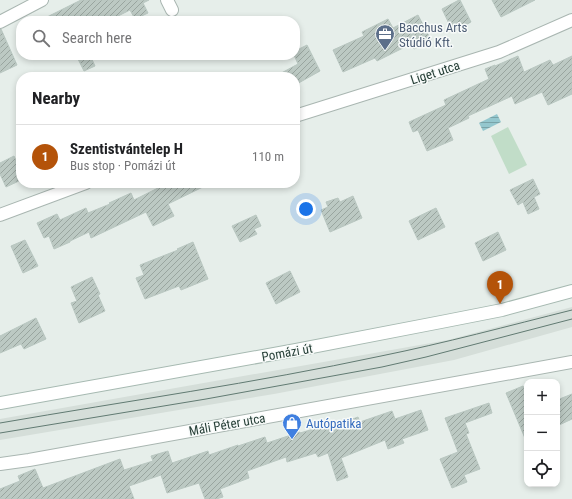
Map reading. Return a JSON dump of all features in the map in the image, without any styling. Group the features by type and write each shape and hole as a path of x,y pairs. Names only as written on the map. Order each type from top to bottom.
{"street":[{"path":"0,22 42,0"},
{"name":"Liget utca","path":"300,114 499,52 572,20"},
{"path":"0,215 73,188"},
{"name":"Pomázi út","path":"0,403 426,325 502,310 572,291"},
{"name":"Máli Péter utca","path":"0,464 572,362"}],"shaded area":[{"path":"572,307 572,327 454,360 274,394 0,440 0,419 448,340"}],"green space":[{"path":"508,127 527,165 509,174 491,136"}],"water":[{"path":"497,114 501,122 483,131 479,123"}],"building":[{"path":"81,0 149,0 143,3 148,13 142,16 133,16 130,10 118,16 49,16"},
{"path":"459,0 471,22 453,32 442,9"},
{"path":"492,0 535,0 501,17"},
{"path":"418,15 431,40 414,49 411,44 377,61 375,58 343,72 333,50 364,36 362,32 388,19 393,28"},
{"path":"0,29 17,65 0,73"},
{"path":"307,45 320,71 300,82 300,72 283,72 298,64 296,60 300,60 300,48"},
{"path":"518,56 524,72 550,60 553,65 572,56 572,94 548,105 542,92 515,104 512,96 468,116 469,118 448,128 453,140 427,151 418,130 413,132 409,122 446,105 444,100 489,79 485,69"},
{"path":"78,60 92,60 95,66 84,71"},
{"path":"14,156 16,160 16,182 6,187 0,174 0,163"},
{"path":"533,179 540,194 534,197 539,209 528,214 523,202 518,205 510,190"},
{"path":"158,188 201,188 168,204 174,216 153,226 146,212 91,238 89,232 54,249 49,236 44,238 37,223 57,214 60,220 86,208 88,213 131,193 134,200"},
{"path":"353,196 362,218 330,232 321,210 328,207 326,202 338,198 340,202"},
{"path":"436,208 445,227 418,240 409,221"},
{"path":"256,215 261,226 254,229 257,234 240,242 232,226"},
{"path":"498,232 506,250 483,261 475,243"},
{"path":"25,240 38,266 23,273 11,246"},
{"path":"193,242 208,279 181,290 179,286 145,299 136,278 144,275 140,265 178,250 177,249"},
{"path":"290,271 300,292 276,304 266,283"},
{"path":"92,277 100,294 98,295 105,311 79,323 71,303 77,301 71,287"},
{"path":"36,318 46,339 24,349 21,344 0,353 0,336"},
{"path":"523,386 524,388 524,436 506,393"},
{"path":"572,394 572,419 560,425 560,415 560,399"},
{"path":"489,403 492,413 465,423 469,433 466,434 480,469 464,475 467,482 452,488 440,459 458,452 445,418"},
{"path":"421,410 428,430 402,439 404,443 388,449 385,440 341,458 348,477 337,481 328,453 318,457 316,453 287,462 286,457 247,471 249,478 220,489 223,497 216,499 205,499 199,483 167,493 161,475 129,486 134,499 0,499 0,489 20,481 18,476 35,469 43,488 120,459 124,470 153,461 151,456 168,451 172,463 208,451 209,455 265,437 267,443 331,424 332,427 358,417 360,422 392,411 395,419"}],"tram line":[{"path":"0,423 334,366 429,346 572,310"},
{"path":"0,433 206,399 382,367 572,319"}],"place":[{"name":"Bacchus Arts Stúdió Kft.","path":"385,51"},
{"name":"Szentistvántelep H","path":"500,304"},
{"name":"Autópatika","path":"292,440"}]}
